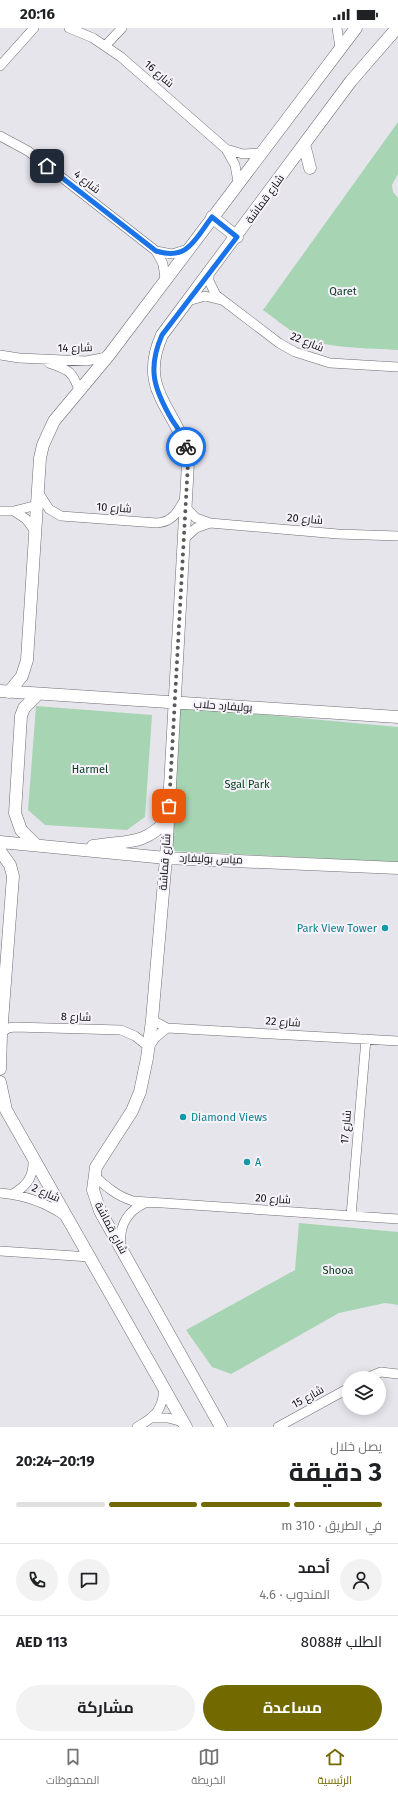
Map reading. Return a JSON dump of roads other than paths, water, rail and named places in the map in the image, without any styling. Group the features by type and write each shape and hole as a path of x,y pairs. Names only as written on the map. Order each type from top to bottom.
{"street":[{"path":"0,66 34,28"},
{"name":"شارع 16","path":"69,28 106,45 226,149 235,165 238,182"},
{"path":"106,45 122,28"},
{"path":"337,28 340,48"},
{"path":"4,692 18,683 26,668 40,458 47,433 54,421 108,355 356,28"},
{"name":"شارع قماشة","path":"221,1427 121,1246 100,1211 93,1190 94,1175 99,1160 132,1111 144,1077 152,1020 166,858 188,463 185,443 161,400 156,387 153,374 155,354 162,335 237,237 304,144 352,81 397,28"},
{"name":"شارع 4","path":"0,136 28,151 156,251 163,264 165,279"},
{"path":"304,144 310,168"},
{"name":"شارع 16","path":"226,149 243,154 260,153"},
{"path":"212,217 237,237"},
{"path":"156,251 172,254 188,249"},
{"name":"شارع 22","path":"210,273 212,289 222,301 279,343 301,354 330,363 398,367"},
{"name":"شارع 22","path":"188,301 205,296 222,301"},
{"name":"شارع 14","path":"0,355 40,360 86,361 102,358 108,355"},
{"name":"شارع 14","path":"40,360 70,372 79,390"},
{"name":"شارع 10","path":"38,492 49,509 61,516 157,523 172,519 186,502"},
{"name":"شارع 20","path":"186,502 196,518 210,523 398,537"},
{"path":"0,510 14,511 37,505"},
{"path":"14,511 26,520 35,531"},
{"name":"شارع 20","path":"184,538 196,528 210,523"},
{"name":"بوليفارد حلاب","path":"4,692 398,717"},
{"path":"35,844 21,830 15,813 21,716 24,708 38,694"},
{"path":"82,849 103,844 137,841 149,836 160,828 168,819"},
{"name":"مياس بوليفارد","path":"0,842 35,844 166,858 398,868"},
{"path":"0,851 10,865 13,876 2,997 0,1069"},
{"name":"شارع 22","path":"152,1020 167,1028 398,1041"},
{"name":"شارع 8","path":"0,1034 8,1028 14,1027 121,1030 135,1036 149,1047"},
{"path":"149,1047 155,1038 167,1028"},
{"name":"شارع 17","path":"351,1216 366,1039"},
{"path":"0,1082 6,1110 185,1425"},
{"name":"شارع 2","path":"13,1194 23,1188 30,1180 33,1169 33,1158"},
{"name":"شارع 20","path":"94,1175 109,1190 120,1197 133,1201 398,1219"},
{"name":"شارع 2","path":"0,1193 13,1194 42,1202 68,1218"},
{"path":"121,1246 120,1235 122,1224 136,1207 146,1202"},
{"path":"0,1251 90,1257"},
{"path":"386,1373 398,1374"},
{"path":"137,1427 153,1418 162,1404 164,1388"},
{"name":"شارع 15","path":"278,1427 342,1392"},
{"path":"153,1418 168,1418 185,1425"}],"place":[{"name":"Park View Tower","path":"385,928"},
{"name":"Diamond Views","path":"183,1117"},
{"name":"A","path":"247,1162"}],"park label":[{"name":"Qaret","path":"343,291"},
{"name":"Harmel","path":"90,769"},
{"name":"Sgal Park","path":"247,784"},
{"name":"Shooa","path":"338,1270"}]}
